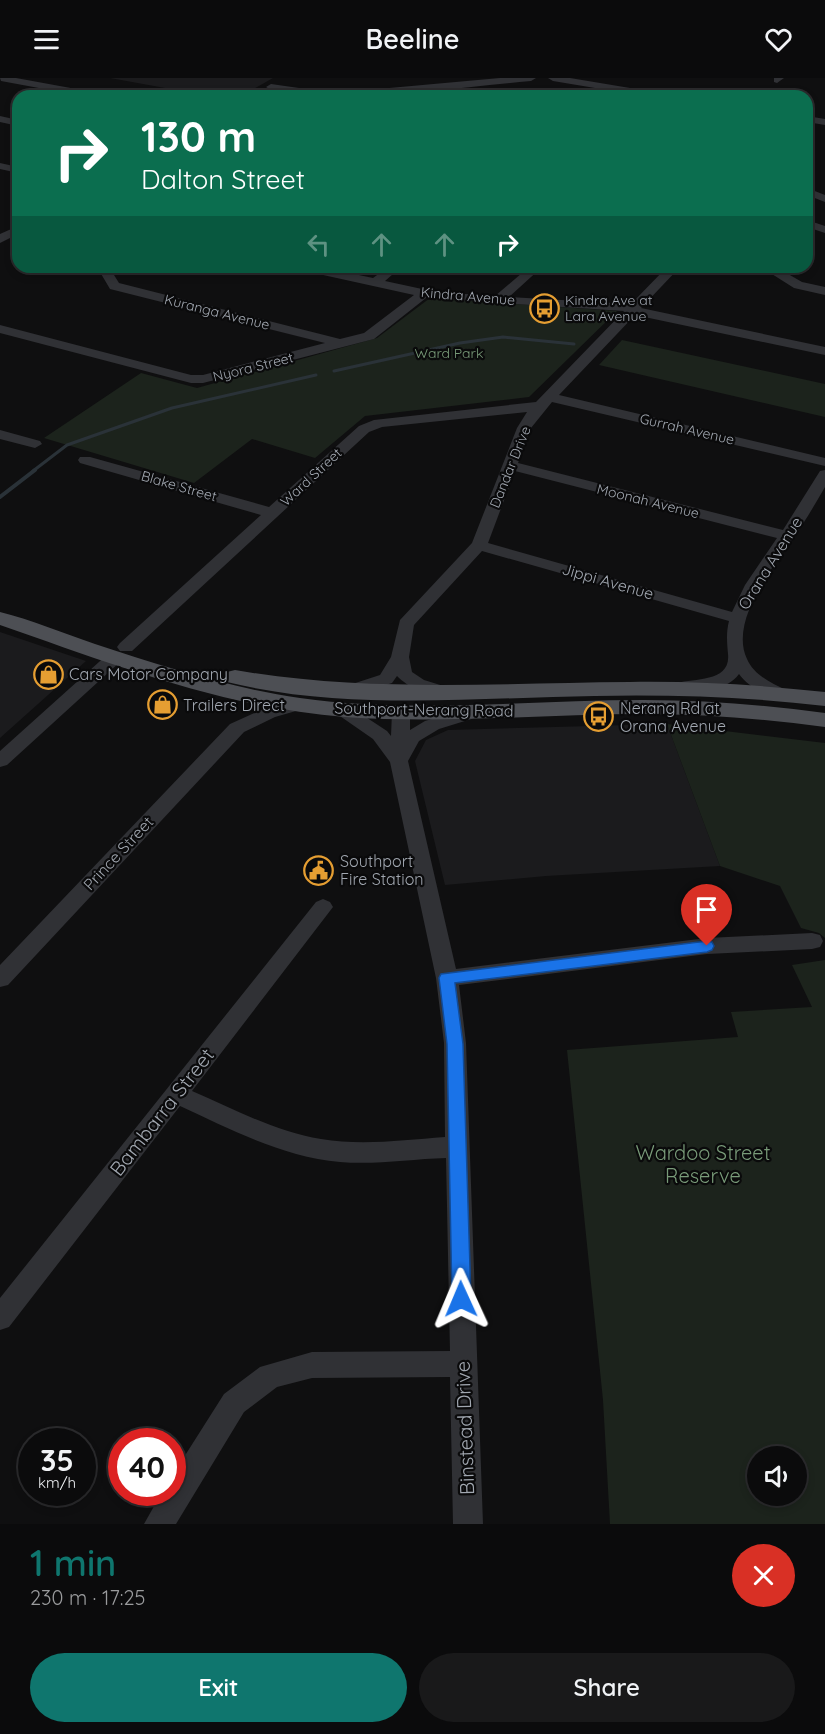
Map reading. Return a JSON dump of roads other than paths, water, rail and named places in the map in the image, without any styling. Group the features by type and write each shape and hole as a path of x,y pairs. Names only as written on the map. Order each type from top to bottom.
{"main road":[{"name":"Southport-Nerang Road","path":"0,606 121,652 171,676 240,694 297,705 351,697 445,692 679,688 825,699"},
{"name":"Southport-Nerang Road","path":"0,618 121,652 248,679 351,697"},
{"path":"351,697 393,702 401,712"},
{"name":"Southport-Nerang Road","path":"401,712 644,707 720,709 825,720"}],"street":[{"path":"1,78 66,90"},
{"path":"276,90 267,89 288,78"},
{"path":"400,90 531,78"},
{"path":"553,78 627,90"},
{"path":"660,90 664,88 665,82"},
{"path":"677,90 679,84"},
{"path":"445,86 449,90"},
{"path":"0,239 12,227"},
{"name":"Kuranga Avenue","path":"106,273 114,286 341,343"},
{"name":"Kindra Avenue","path":"333,273 423,294 633,309 825,351"},
{"path":"375,282 387,273"},
{"path":"499,299 529,273"},
{"name":"Dandar Drive","path":"351,697 386,679 400,657 406,624 479,545 524,428 545,401 668,273"},
{"path":"777,273 798,285 825,291"},
{"name":"Nyora Street","path":"0,329 191,379 203,380 375,333 423,294"},
{"name":"Gurrah Avenue","path":"545,401 825,462"},
{"name":"Ward Street","path":"0,761 363,429 379,423 545,401"},
{"path":"0,434 35,444"},
{"name":"Blake Street","path":"85,460 272,513"},
{"name":"Moonah Avenue","path":"509,465 787,536"},
{"name":"Orana Avenue","path":"737,658 733,638 736,618 770,559 825,474"},
{"name":"Jippi Avenue","path":"479,545 736,618"},
{"path":"400,657 406,678 425,687 445,692"},
{"path":"679,688 728,678 736,668 737,658"},
{"path":"737,658 750,677 780,694"},
{"name":"Prince Street","path":"0,979 237,728 247,705 240,694"},
{"name":"Binstead Drive","path":"351,697 399,761"},
{"name":"Prince Street","path":"237,728 269,713 297,705"},
{"name":"Binstead Drive","path":"401,712 399,761 447,978 455,1044 468,1524"},
{"path":"399,761 412,737 432,725 475,712"},
{"name":"Bambarra Street","path":"0,1318 323,907"},
{"path":"447,978 707,946 812,941"},
{"path":"176,1094 266,1133 308,1147 343,1152 458,1147"},
{"path":"159,1524 234,1403 270,1377 312,1365 463,1364"}],"waterway":[{"path":"334,371 460,343 503,337 574,344"},
{"path":"33,471 67,445 172,408 316,375"},
{"path":"0,497 35,470"}],"place":[{"name":"Kindra Ave at Lara Avenue","path":"544,308"},
{"name":"Cars Motor Company","path":"48,674"},
{"name":"Trailers Direct","path":"162,705"},
{"name":"Nerang Rd at Orana Avenue","path":"599,717"},
{"name":"Southport Fire Station","path":"319,870"}],"park label":[{"name":"Ward Park","path":"449,353"},
{"name":"Wardoo Street Reserve","path":"703,1164"}]}
